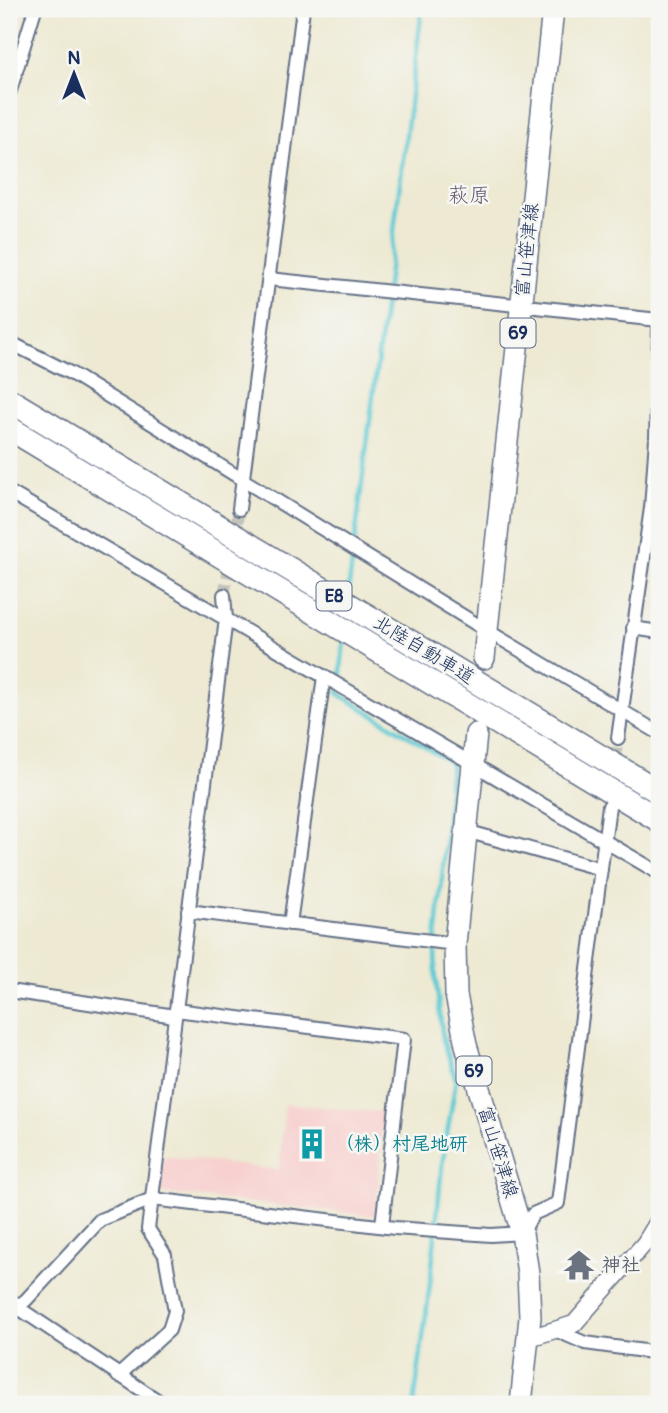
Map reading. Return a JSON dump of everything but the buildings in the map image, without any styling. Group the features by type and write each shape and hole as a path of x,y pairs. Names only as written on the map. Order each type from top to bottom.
{"highway":[{"name":"北陸自動車道","path":"9,400 659,792"},
{"name":"北陸自動車道","path":"9,428 659,820"}],"main road":[{"name":"富山笹津線","path":"484,658 553,9"},
{"name":"富山笹津線","path":"476,734 455,944 456,995 466,1045 522,1233 528,1273 529,1338 521,1404"}],"street":[{"path":"9,94 35,9"},
{"path":"239,509 303,9"},
{"path":"269,279 659,320"},
{"path":"618,738 651,508 659,327"},
{"path":"9,342 72,374 659,733"},
{"path":"9,492 659,873"},
{"path":"118,1376 169,1330 175,1311 165,1255 148,1229 226,619 224,595"},
{"path":"633,628 659,632"},
{"path":"290,924 324,676"},
{"path":"163,1404 11,1309 26,1300 100,1220 152,1199 491,1235 522,1233 533,1214 558,1203 608,806"},
{"path":"466,831 601,869"},
{"path":"188,911 455,944"},
{"path":"9,991 404,1039 382,1225"},
{"path":"529,1338 574,1324 645,1242 659,1220"},
{"path":"555,1330 584,1343 659,1353"}],"shaded area":[{"path":"285,1104 383,1112 376,1216 160,1193 164,1156 279,1170"}],"waterway":[{"path":"348,594 422,9"},
{"path":"344,638 339,694 451,762 435,951 443,1039 456,1080 442,1165 431,1277 414,1404"}],"tunnel":[{"path":"234,540 239,509"},
{"path":"224,595 231,558"},
{"path":"610,795 618,738"}],"place":[{"name":"（株）村尾地研","path":"312,1144"},
{"name":"神社","path":"579,1265"}],"district":[{"name":"萩原","path":"469,195"}]}
